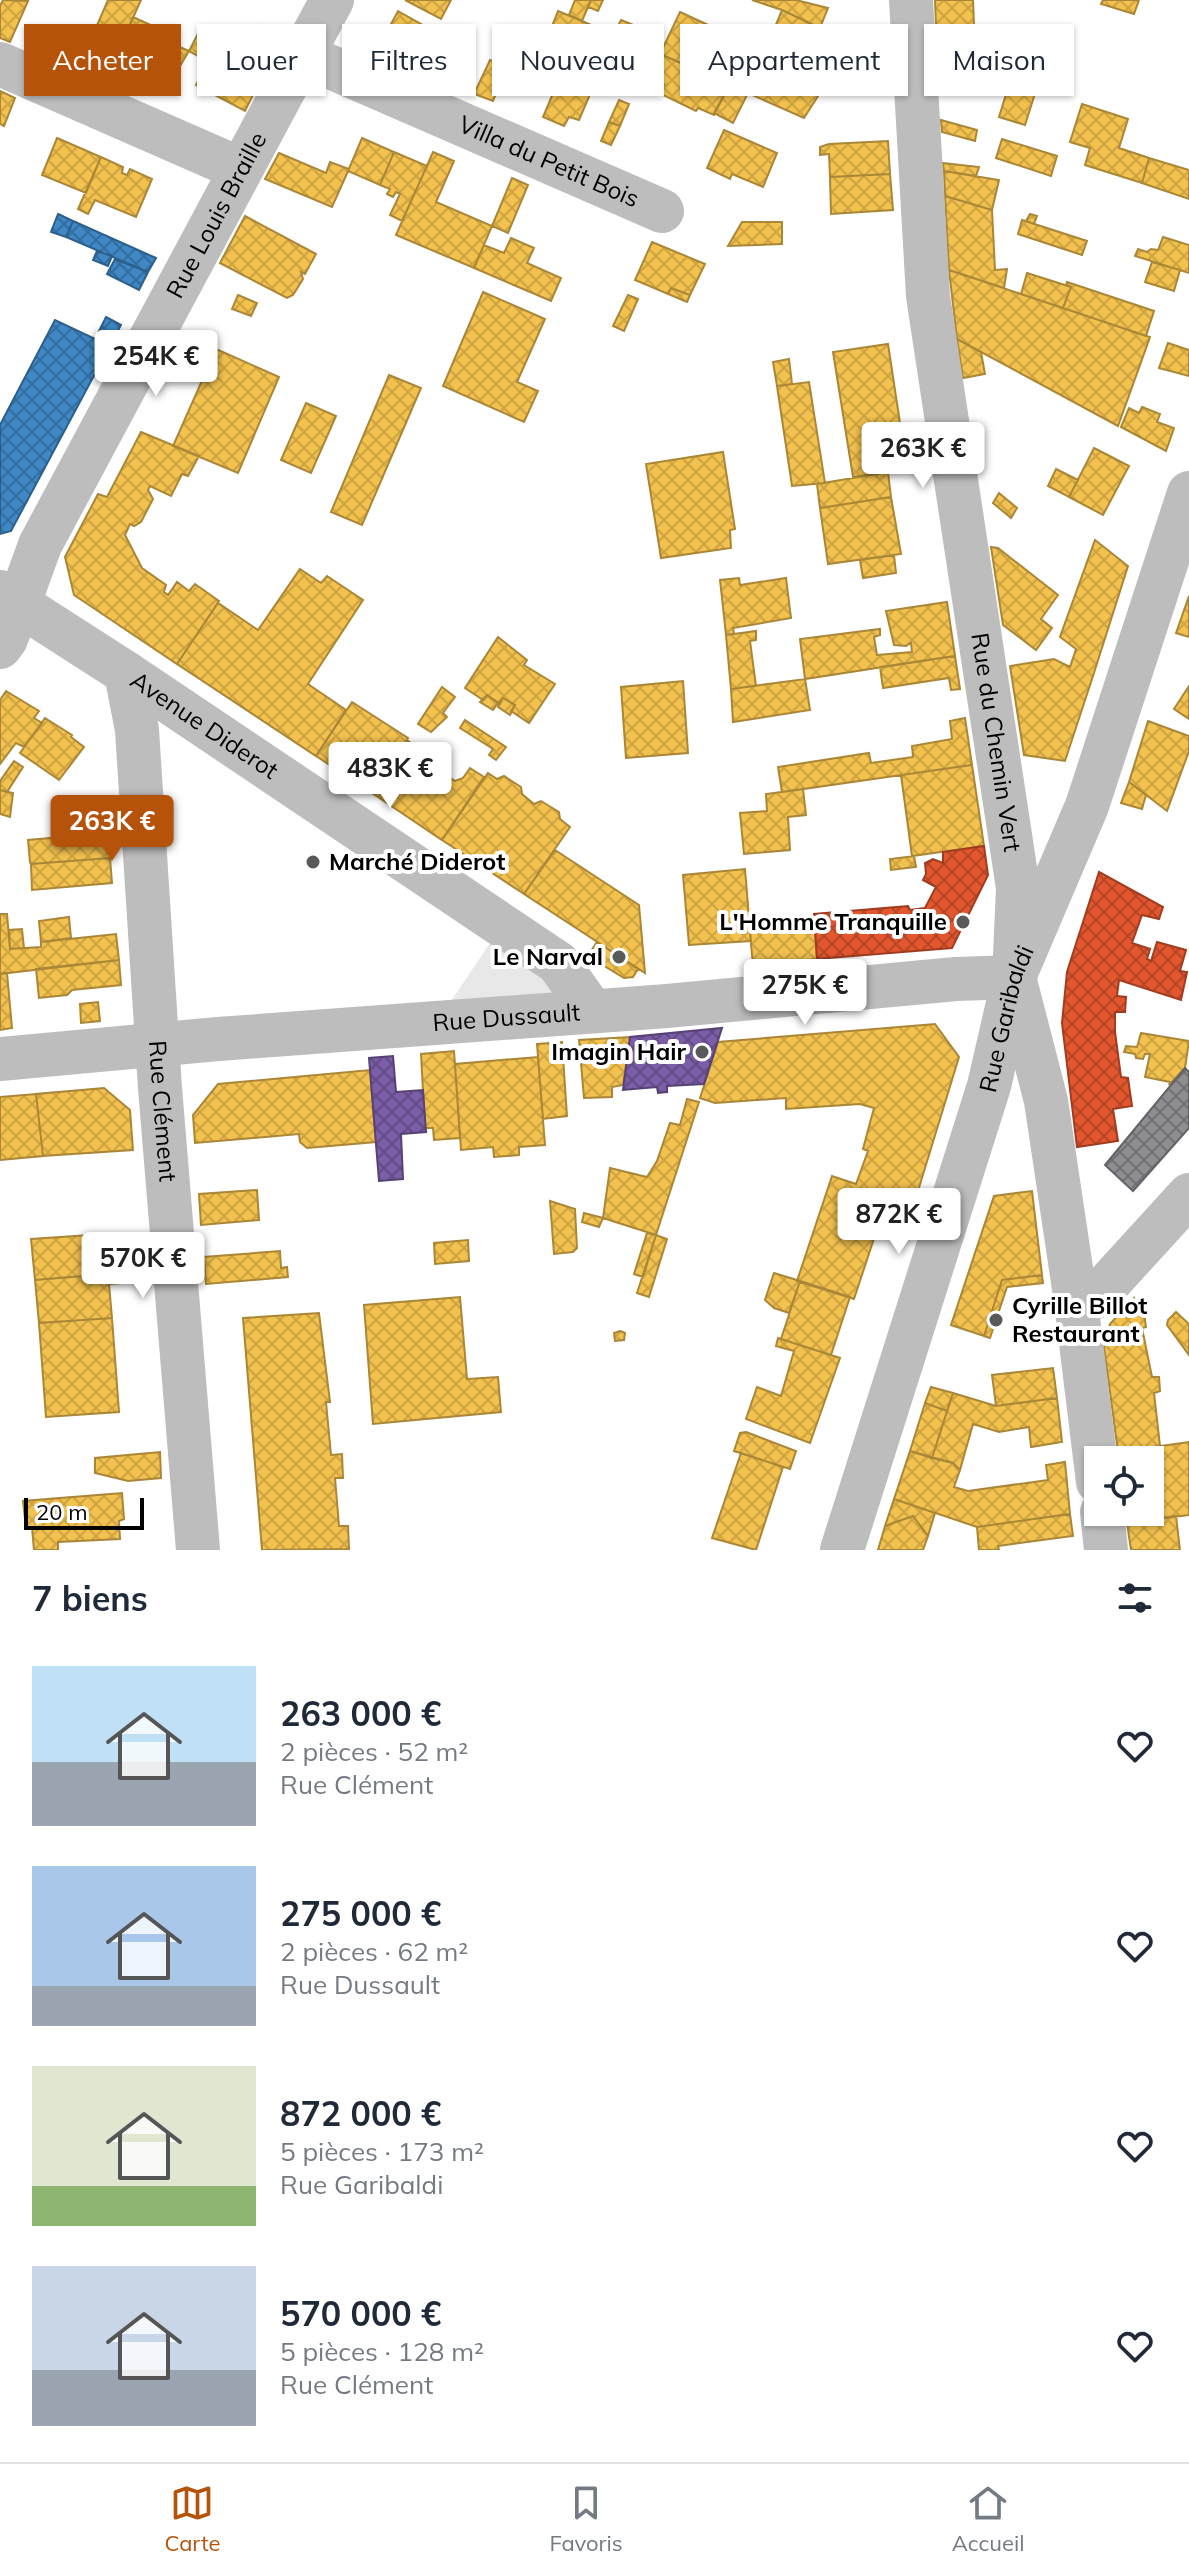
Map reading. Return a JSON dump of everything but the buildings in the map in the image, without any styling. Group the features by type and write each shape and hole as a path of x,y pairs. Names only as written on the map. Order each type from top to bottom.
{"street":[{"name":"Rue Louis Braille","path":"319,24 332,0"},
{"name":"Rue du Chemin Vert","path":"911,0 928,296 1018,888 1014,977 1046,1101 1094,1446"},
{"path":"0,64 240,169"},
{"name":"Villa du Petit Bois","path":"326,65 662,211"},
{"name":"Rue Louis Braille","path":"0,647 6,639 9,598 280,96"},
{"name":"Rue Garibaldi","path":"842,1550 989,1086 1014,977 1087,806 1189,493"},
{"name":"Avenue Diderot","path":"9,598 558,963 592,1011"},
{"name":"Rue Clément","path":"126,673 137,730 158,1046 198,1550"},
{"name":"Rue Dussault","path":"0,1059 956,979 1014,977"},
{"path":"1076,1302 1096,1297 1189,1195"},
{"path":"1103,1526 1106,1550"}],"shaded area":[{"path":"492,940 550,979 553,990 548,997 447,1007"}],"place":[{"name":"Marché Diderot","path":"313,862"},
{"name":"L'Homme Tranquille","path":"963,922"},
{"name":"Le Narval","path":"619,957"},
{"name":"Imagin Hair","path":"702,1052"},
{"name":"Cyrille Billot Restaurant","path":"996,1320"}]}
